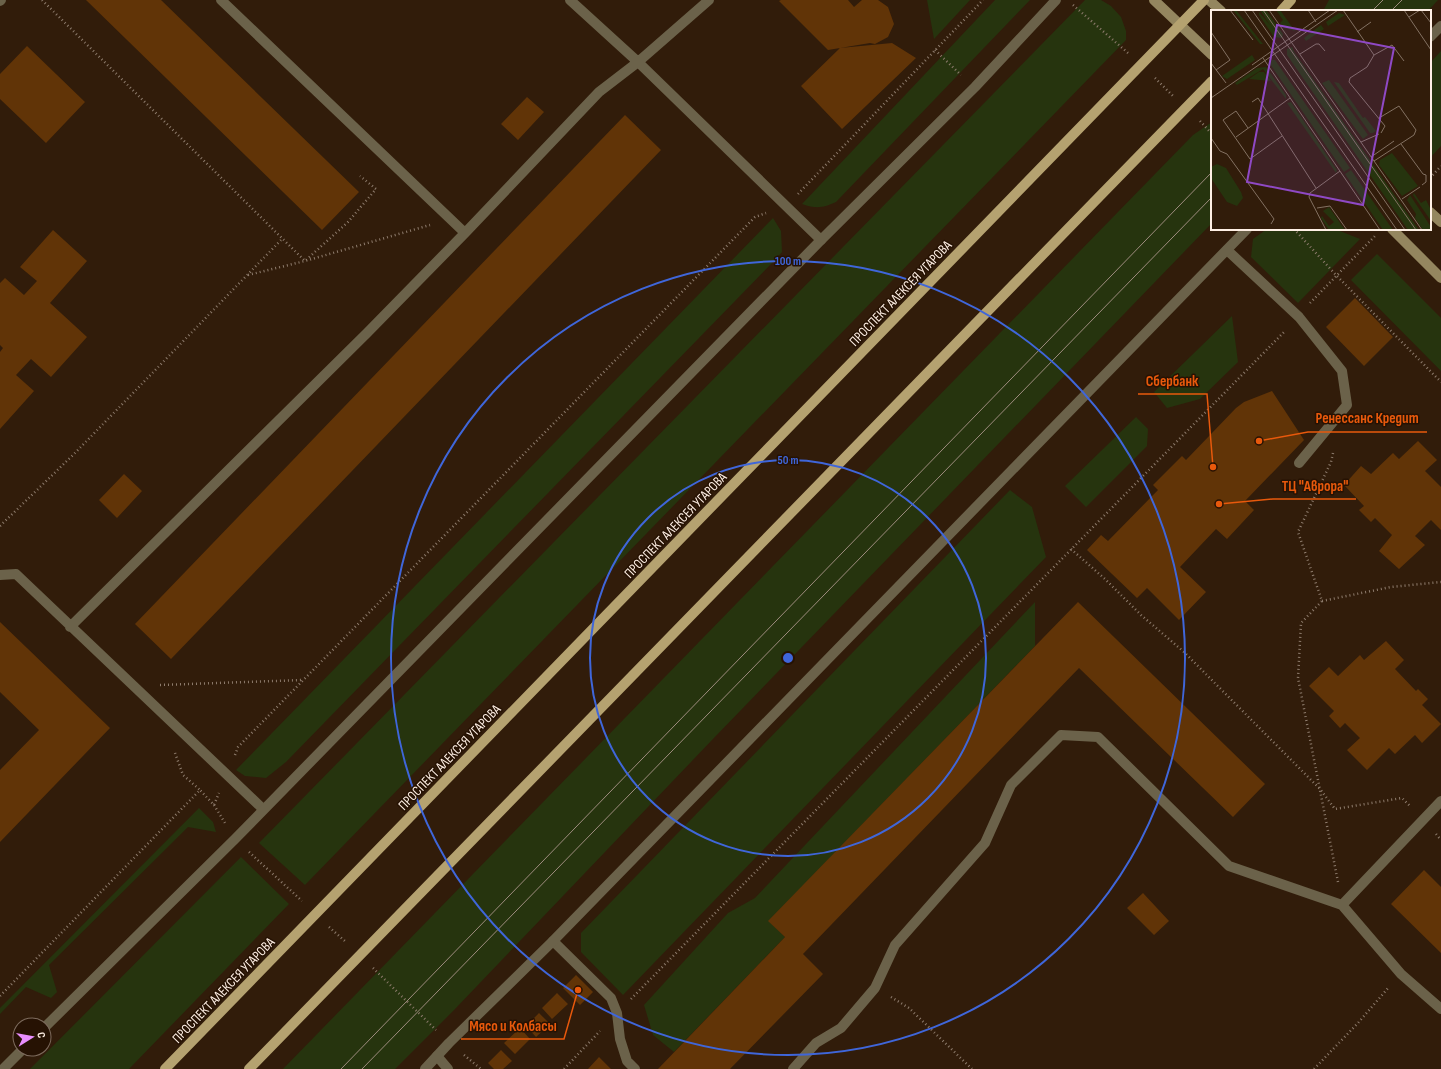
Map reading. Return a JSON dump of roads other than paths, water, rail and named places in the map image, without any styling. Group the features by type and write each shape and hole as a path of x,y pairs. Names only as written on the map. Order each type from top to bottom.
{"main road":[{"path":"1154,0 1211,54"},
{"name":"ПРОСПЕКТ АЛЕКСЕЯ УГАРОВА","path":"165,1069 1204,0"},
{"path":"1209,0 1220,10"},
{"path":"1282,10 1291,0"},
{"path":"249,1069 1211,83"},
{"path":"1431,213 1441,222"},
{"path":"1393,230 1441,278"}],"street":[{"path":"221,0 465,233"},
{"path":"570,0 638,62 821,240"},
{"path":"70,626 367,333 465,233 599,92 638,62 709,0"},
{"path":"52,1020 235,839 821,240 975,87 1056,0"},
{"path":"1431,36 1441,26"},
{"path":"425,1069 449,1043 553,941 1246,230"},
{"path":"1227,250 1299,316 1342,371 1347,405 1299,463"},
{"path":"0,575 16,574 263,809"},
{"path":"798,1067 816,1043 841,1028 875,988 895,944 985,843 1011,785 1061,736 1098,737 1229,866 1342,905 1401,974 1441,1009"},
{"path":"1342,905 1441,801"},
{"path":"553,941 611,998 617,1013 620,1039 626,1061 635,1069"},
{"path":"437,1056 448,1069"},
{"path":"3,1069 15,1057"}],"tram line":[{"path":"1373,10 1383,0"},
{"path":"1392,10 1402,0"},
{"path":"341,1069 1211,173"},
{"path":"362,1069 1211,198"}],"place":[{"name":"Ренессанс Кредит","path":"1259,441"},
{"name":"Сбербанк","path":"1213,467"},
{"name":"ТЦ \"Аврора\"","path":"1219,504"},
{"name":"Мясо и Колбасы","path":"578,990"}]}
